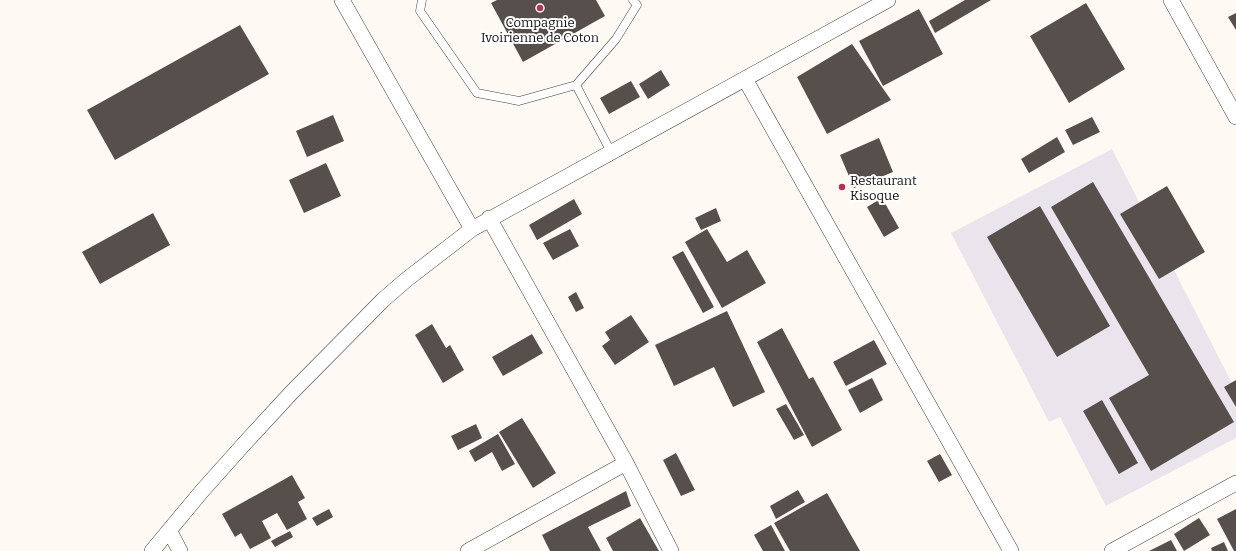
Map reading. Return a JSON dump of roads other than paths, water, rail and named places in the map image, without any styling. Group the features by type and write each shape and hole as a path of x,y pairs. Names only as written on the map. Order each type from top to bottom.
{"street":[{"path":"342,0 472,229"},
{"path":"152,551 170,532 202,491 292,392 383,300 406,280 472,229 489,218 746,79 888,0"},
{"path":"1171,0 1236,117"},
{"path":"746,79 1011,551"},
{"path":"489,218 626,463 671,551"},
{"path":"468,551 626,463"},
{"path":"1112,551 1236,483"},
{"path":"170,532 180,551"}],"lane":[{"path":"422,0 420,11 477,93 519,101 576,85 616,39 636,5 633,0"},
{"path":"576,85 611,152"}],"place":[{"name":"Compagnie Ivoirienne de Coton","path":"540,8"},
{"name":"Restaurant Kisoque","path":"842,187"}]}
